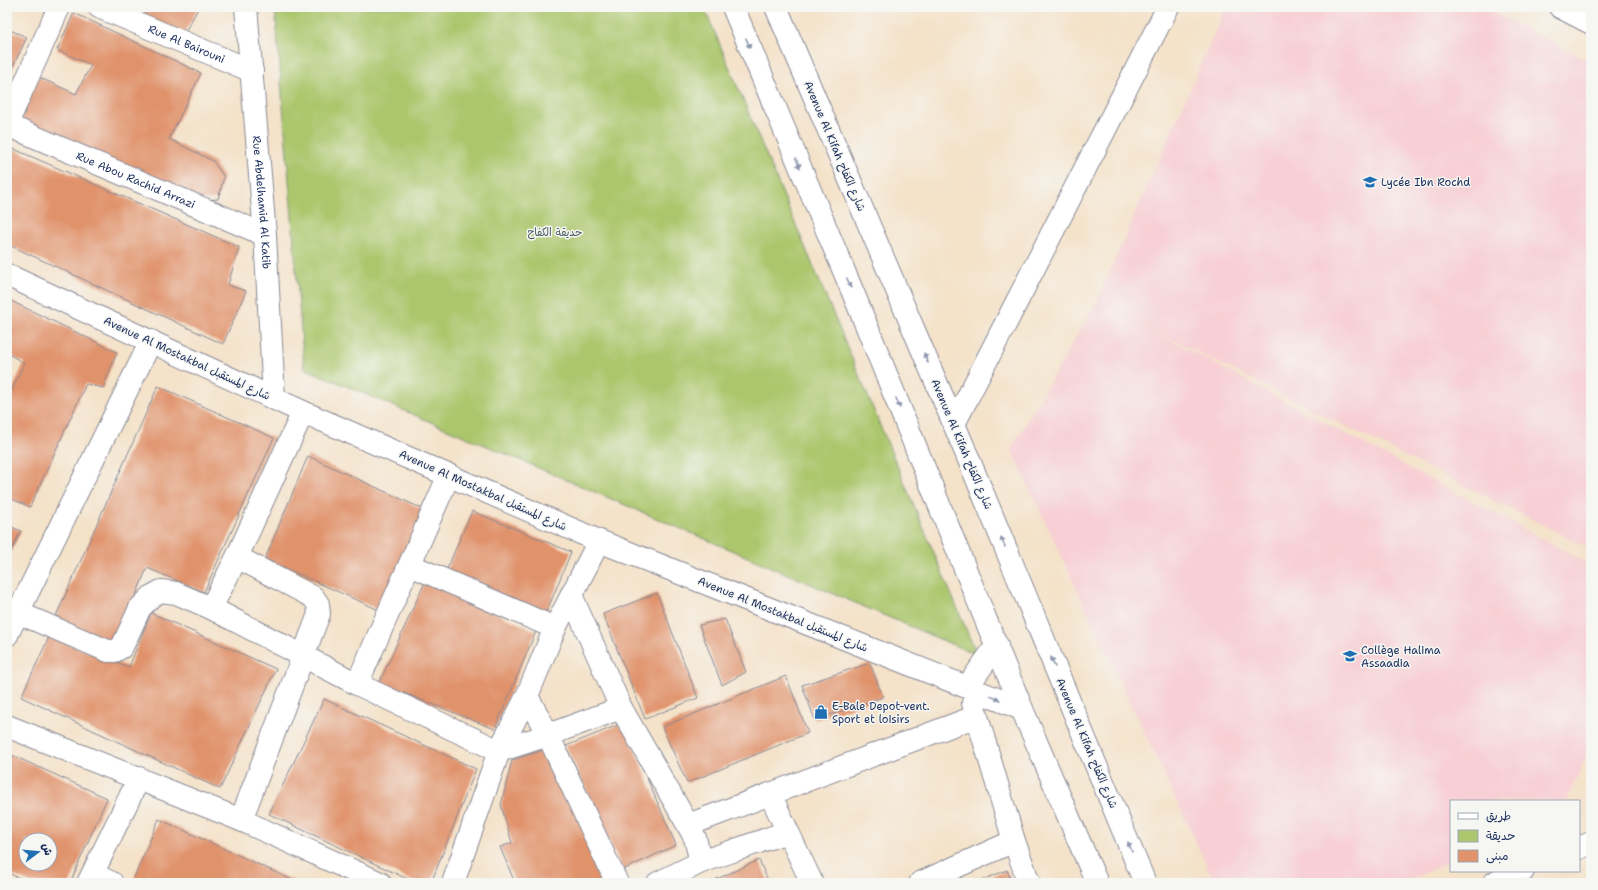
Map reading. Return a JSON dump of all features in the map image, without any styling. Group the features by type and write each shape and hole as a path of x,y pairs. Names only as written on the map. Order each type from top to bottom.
{"street":[{"path":"7,124 59,7"},
{"name":"Rue Al Bairouni","path":"99,7 252,71"},
{"name":"Rue Abdelhamid Al Katib","path":"246,7 265,235 274,398"},
{"path":"733,7 851,288 1022,709 1097,883"},
{"name":"Avenue Al Kifah شارع الكفاح","path":"776,7 954,424 1145,883"},
{"path":"954,424 1168,7"},
{"path":"1560,7 1591,23"},
{"name":"Rue Abou Rachid Arrazi","path":"7,124 265,235"},
{"name":"Avenue Al Mostakbal شارع المستقبل","path":"7,275 303,412 599,541 1022,709"},
{"path":"7,635 12,610 151,341"},
{"path":"211,608 237,557 303,412"},
{"path":"357,684 449,475"},
{"path":"453,883 499,751 526,696 555,628 599,541"},
{"path":"237,557 314,597 318,604 319,614 241,820"},
{"path":"410,564 555,628"},
{"path":"12,610 108,651 115,651 122,647 140,608 152,596 161,591 176,593 211,608 357,684 499,751 548,735 620,708"},
{"path":"572,594 620,708 695,838 701,862"},
{"path":"997,645 967,687 1014,841 1029,883"},
{"path":"526,696 548,735 616,883"},
{"path":"688,825 977,716"},
{"path":"7,726 241,820 375,882"},
{"path":"112,883 90,878 139,778"},
{"path":"770,794 812,883"},
{"path":"658,883 701,862 787,832"},
{"path":"920,883 1014,841"},
{"path":"1580,848 1591,843"},
{"path":"1494,883 1521,872"}],"shaded area":[{"path":"1226,7 1482,7 1591,62 1591,549 1118,312 1591,565 1591,746 1566,800 1450,800 1450,861 1402,883 1215,883 1011,449 1097,301"}],"green space":[{"name":"حديقة الكفاح","path":"275,7 704,7 977,655 304,368"}],"building":[{"path":"125,7 199,7 184,34"},
{"path":"74,13 201,73 169,139 213,161 224,177 218,199 190,201 17,121 38,77 76,94 91,65 57,50"},
{"path":"7,29 27,37 7,79"},
{"path":"7,146 239,247 228,285 246,291 223,344 7,244"},
{"path":"7,299 117,352 103,388 86,384 30,507 7,497 7,401 24,363 7,353"},
{"path":"158,386 274,438 204,592 147,568 115,647 56,616"},
{"path":"308,456 425,510 379,610 265,559"},
{"path":"472,511 571,552 545,616 446,571"},
{"path":"7,525 21,531 7,560"},
{"path":"425,582 536,631 495,729 379,683"},
{"path":"657,593 698,698 645,719 603,614"},
{"path":"151,613 276,669 220,789 21,697 49,637 129,667"},
{"path":"725,619 746,672 722,685 699,625"},
{"path":"870,663 883,697 815,720 802,685"},
{"path":"786,676 808,733 687,783 662,727"},
{"path":"324,699 476,769 431,883 416,883 269,814"},
{"path":"623,723 676,845 623,870 566,746"},
{"path":"547,749 608,883 515,883 500,847 512,843 501,805 512,760"},
{"path":"7,753 107,798 70,883 31,883 10,874 7,879"},
{"path":"159,819 299,883 140,883 133,880"},
{"path":"759,860 769,883 708,883"},
{"path":"1007,870 1012,883 975,883"}],"place":[{"name":"Lycée Ibn Rochd","path":"1370,182"},
{"name":"Collège Halima Assaadia","path":"1350,656"},
{"name":"E-Bale Depot-vent. Sport et loisirs","path":"821,712"}]}
